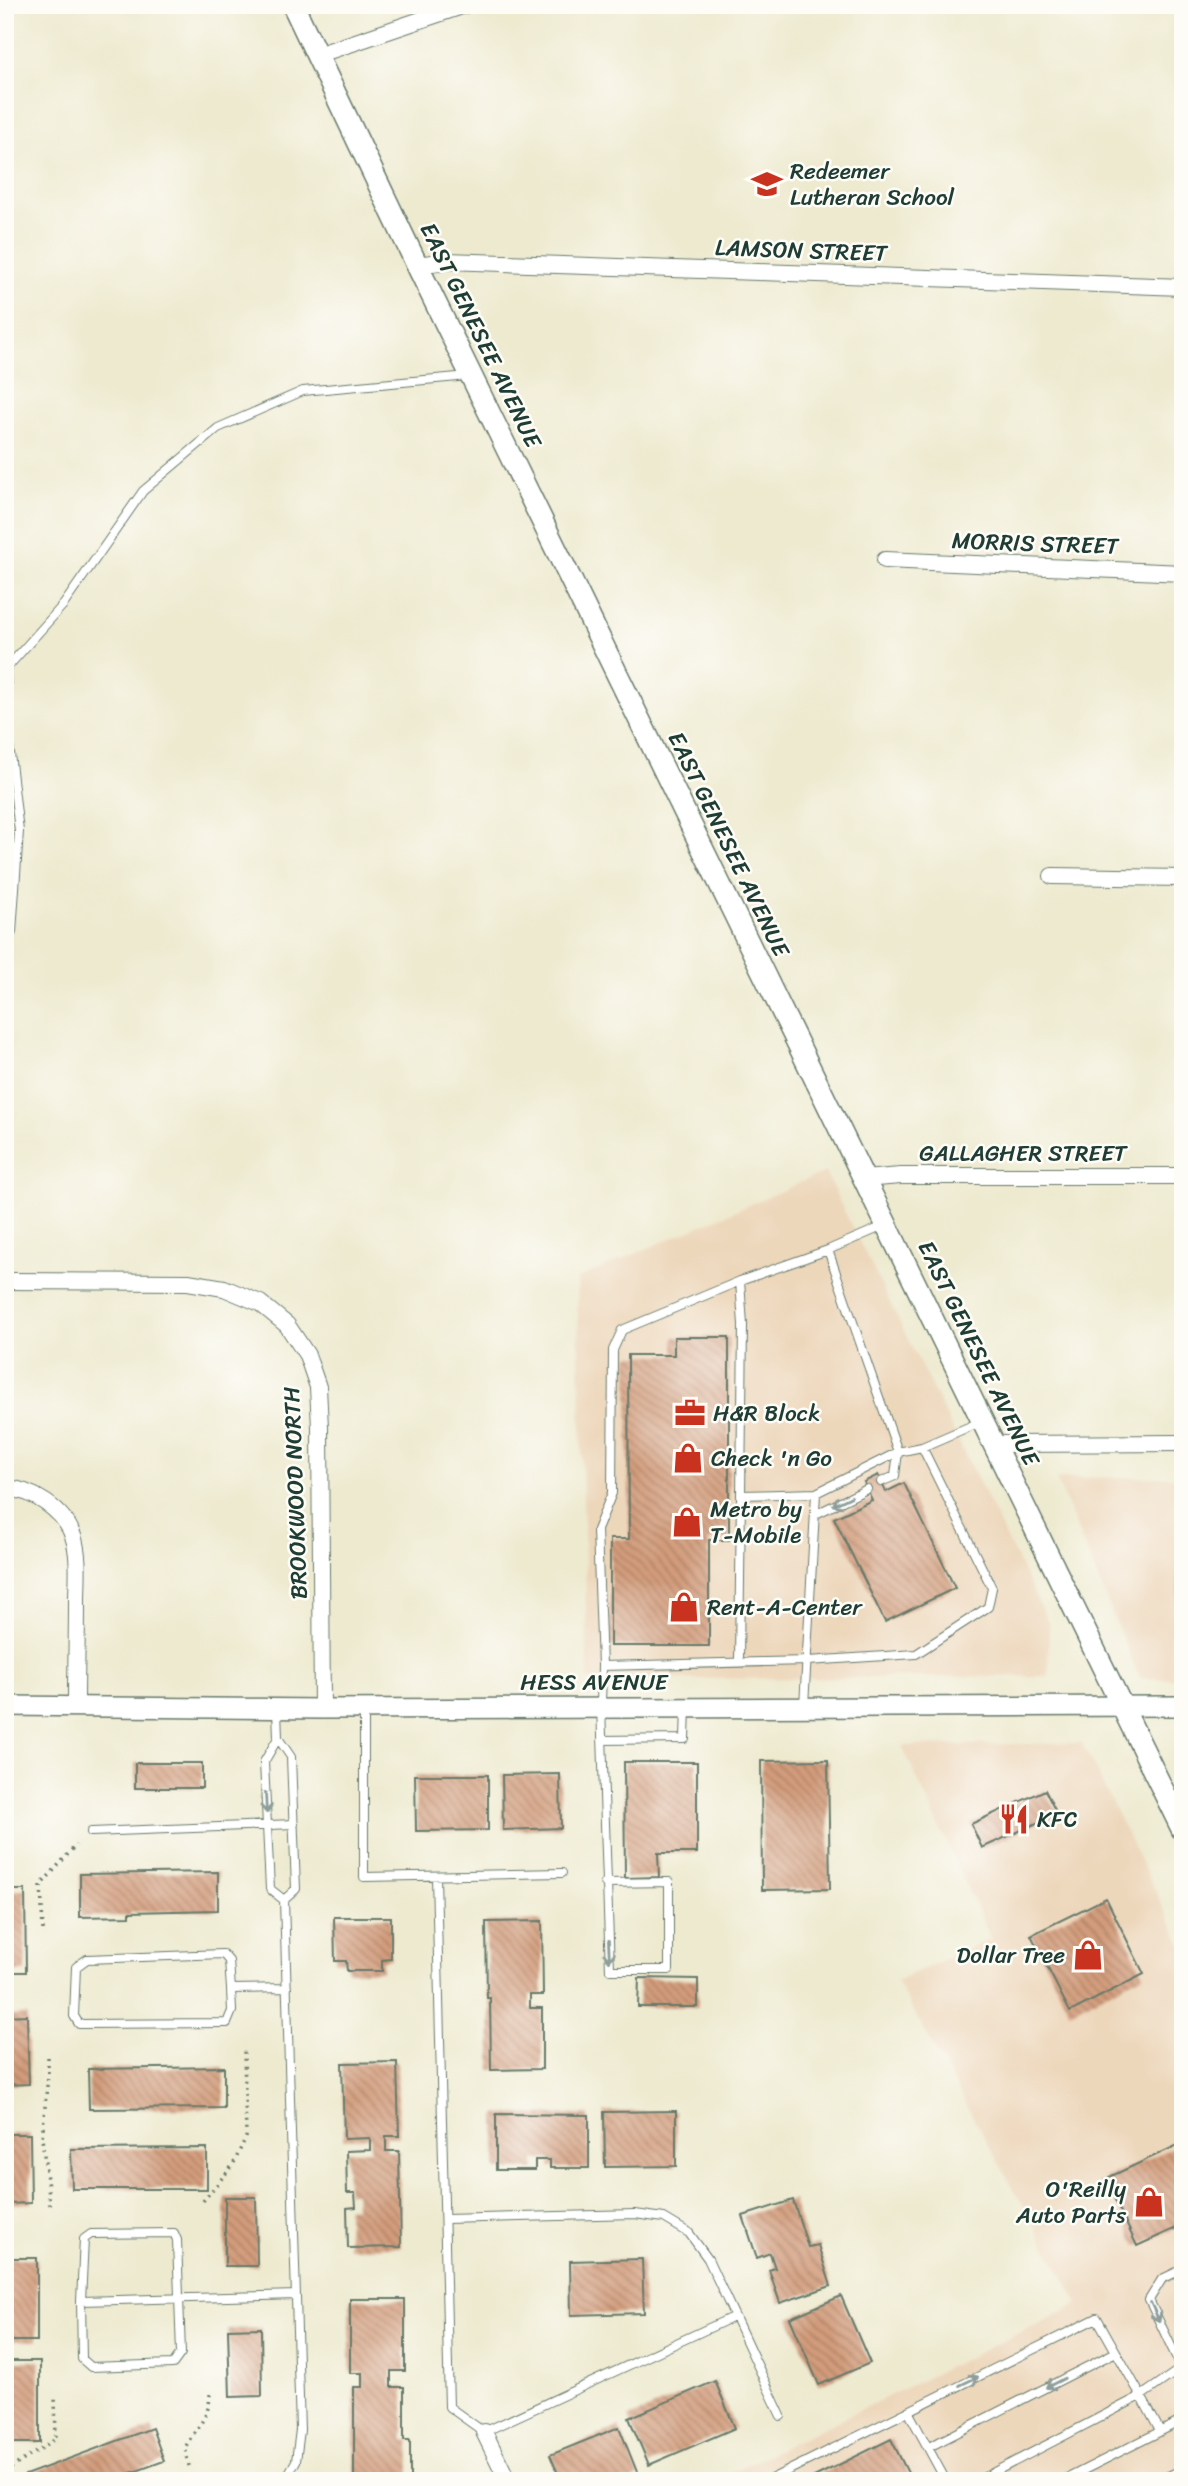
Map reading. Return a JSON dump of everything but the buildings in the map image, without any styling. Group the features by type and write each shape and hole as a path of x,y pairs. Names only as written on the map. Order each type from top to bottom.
{"main road":[{"name":"EAST GENESEE AVENUE","path":"293,5 417,265 1183,1831"}],"street":[{"path":"317,55 465,5"},
{"name":"LAMSON STREET","path":"417,265 447,261 1183,287"},
{"name":"MORRIS STREET","path":"885,560 1183,573"},
{"path":"1052,876 1183,878"},
{"name":"GALLAGHER STREET","path":"863,1179 914,1176 1183,1176"},
{"name":"BROOKWOOD NORTH","path":"5,1281 188,1282 224,1288 260,1303 287,1325 307,1356 318,1387 321,1709"},
{"path":"995,1444 1183,1443"},
{"path":"5,1488 26,1492 42,1500 60,1515 73,1535 77,1559 76,1705"},
{"name":"HESS AVENUE","path":"5,1706 321,1709 1122,1704 1183,1706"},
{"path":"484,2432 508,2481"}],"lane":[{"path":"5,948 12,932 19,831 9,745 6,670 64,604 143,491 218,428 303,391 390,381 472,376"},
{"path":"605,1883 669,1882 669,1970 610,1970 605,1883 597,1530 612,1493 613,1350 622,1330 886,1225"},
{"path":"828,1250 898,1452 895,1476 881,1482"},
{"path":"739,1661 743,1325 740,1281"},
{"path":"741,1495 816,1493 898,1452 922,1447 982,1421"},
{"path":"602,1666 808,1661 916,1654 988,1607 992,1588 922,1447"},
{"path":"816,1514 867,1489"},
{"path":"804,1706 816,1493"},
{"path":"602,1740 685,1740 686,1706"},
{"path":"277,1708 278,1738 291,1758 296,1889 284,1900 300,2430 296,2461 284,2481"},
{"path":"364,1708 364,1877 562,1873"},
{"path":"278,1738 264,1762 270,1889 284,1900"},
{"path":"91,1832 294,1824"},
{"path":"436,1876 449,2407 484,2432 733,2317"},
{"path":"222,1954 229,1961 231,1989 232,2011 227,2023 79,2024 74,2016 76,1967 87,1959 222,1954"},
{"path":"231,1989 287,1987"},
{"path":"446,2219 635,2214 664,2218 689,2233 708,2259 781,2416"},
{"path":"174,2233 177,2240 180,2298 180,2353 173,2364 91,2367 82,2359 80,2301 84,2239 91,2234 174,2233"},
{"path":"977,2481 1141,2396 1182,2367 1149,2301 1162,2278 1183,2269"},
{"path":"80,2301 296,2295"},
{"path":"767,2481 1097,2318 1160,2431"},
{"path":"929,2447 1116,2351"},
{"path":"908,2412 946,2481"},
{"path":"1062,2481 1183,2420"},
{"path":"1158,2481 1183,2469"}],"path":[{"path":"43,1930 41,1885 76,1844"},
{"path":"203,2201 233,2165 246,2137 244,2051"},
{"path":"48,2057 42,2138 50,2205"},
{"path":"189,2466 185,2448 203,2423 211,2406 210,2390"},
{"path":"5,2472 56,2439 55,2396"}],"shaded area":[{"path":"825,1172 1049,1624 1048,1676 588,1680 577,1279"},
{"path":"1183,1477 1183,1679 1139,1678 1056,1478"},
{"path":"1082,1743 1183,1947 1183,2481 713,2481 1079,2304 896,1981 991,1939 902,1746"}],"place":[{"name":"Redeemer Lutheran School","path":"767,184"},
{"name":"H&R Block","path":"690,1413"},
{"name":"Check 'n Go","path":"688,1458"},
{"name":"Metro by T-Mobile","path":"687,1522"},
{"name":"Rent-A-Center","path":"684,1607"},
{"name":"KFC","path":"1014,1819"},
{"name":"Dollar Tree","path":"1088,1955"},
{"name":"O'Reilly Auto Parts","path":"1149,2202"}]}
